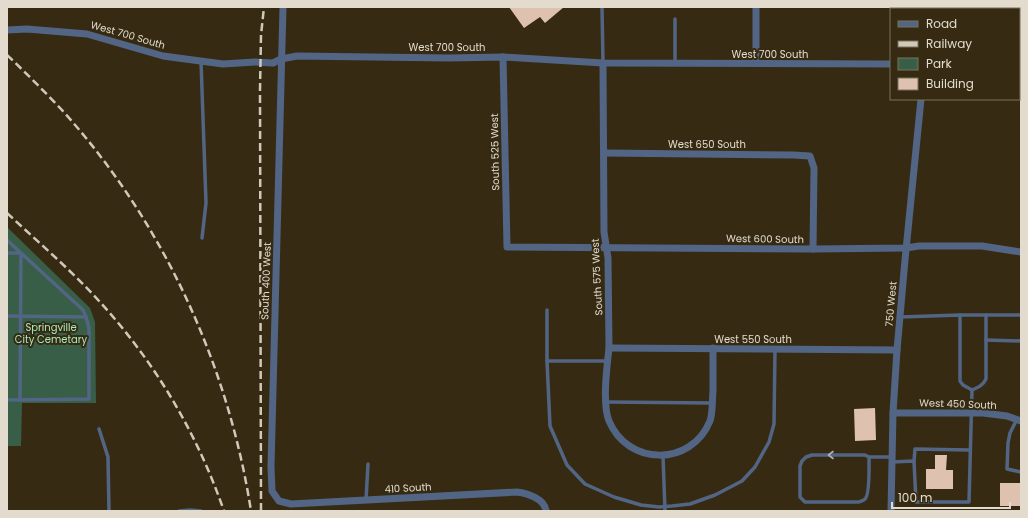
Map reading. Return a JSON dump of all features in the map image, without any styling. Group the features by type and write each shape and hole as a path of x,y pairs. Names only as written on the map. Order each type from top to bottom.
{"street":[{"name":"South 400 West","path":"279,501 272,491 271,467 283,7"},
{"path":"756,7 756,64"},
{"name":"West 700 South","path":"7,30 27,29 87,34 163,56 223,64 255,62 273,63 281,59 297,56 449,58 503,57 603,63 890,64"},
{"name":"South 525 West","path":"503,57 507,247"},
{"name":"South 575 West","path":"603,63 604,232 608,258 609,348 607,361 607,412 610,422 619,437 626,443 634,449 644,453 663,456"},
{"name":"750 West","path":"891,511 893,412 897,350 921,100"},
{"name":"West 650 South","path":"604,153 810,156 814,168 812,249"},
{"name":"West 600 South","path":"507,247 812,249 982,246 1021,252"},
{"name":"West 550 South","path":"609,348 897,350"},
{"path":"663,456 673,454 692,444 699,438 710,421 712,414 713,348"},
{"name":"West 450 South","path":"893,412 983,413 1007,416 1019,420"},
{"name":"410 South","path":"279,501 291,504 517,492 526,493 537,498 546,508 546,511"}],"lane":[{"path":"602,7 603,63"},
{"path":"675,19 675,63"},
{"path":"201,61 206,203 202,238"},
{"path":"7,240 83,310 89,328 89,399 7,400"},
{"path":"7,253 21,253"},
{"path":"20,400 21,253"},
{"path":"547,310 547,361 550,426 567,465 585,484 614,497 641,505 665,509 690,504 742,482 755,467 768,442 774,424 774,349"},
{"path":"960,315 960,381 963,385 972,390 980,387 986,379 986,315"},
{"path":"900,317 1021,315"},
{"path":"7,316 86,317"},
{"path":"986,340 1021,341"},
{"path":"547,361 607,361"},
{"path":"970,450 915,449 914,461 916,502 969,502 972,390"},
{"path":"606,402 712,403"},
{"path":"1019,420 1010,433 1007,469 1021,472"},
{"path":"99,429 108,457 110,511"},
{"path":"869,457 868,487 865,499 859,502 805,502 800,497 800,466 806,457 812,455 865,455 869,457 892,460 914,461"},
{"path":"663,456 665,509"},
{"path":"366,500 368,464"},
{"path":"179,511 201,511"}],"green space":[{"name":"Springville City Cemetary","path":"7,227 90,308 95,322 96,403 22,403 21,446 7,446"}],"building":[{"path":"509,7 564,7 545,23 540,17 524,28"},
{"path":"875,408 876,440 855,441 854,409"},
{"path":"935,455 947,455 946,470 953,470 953,489 926,489 926,469 935,469"},
{"path":"1000,483 1020,483 1020,506 1000,506"}],"railway":[{"path":"261,511 260,90 261,35 264,7"},
{"path":"7,55 61,109 97,152 130,198 159,246 185,296 207,348 226,401 240,456 251,511"},
{"path":"7,213 66,267 99,301 138,349 156,374 187,426 201,454 224,511"}]}
